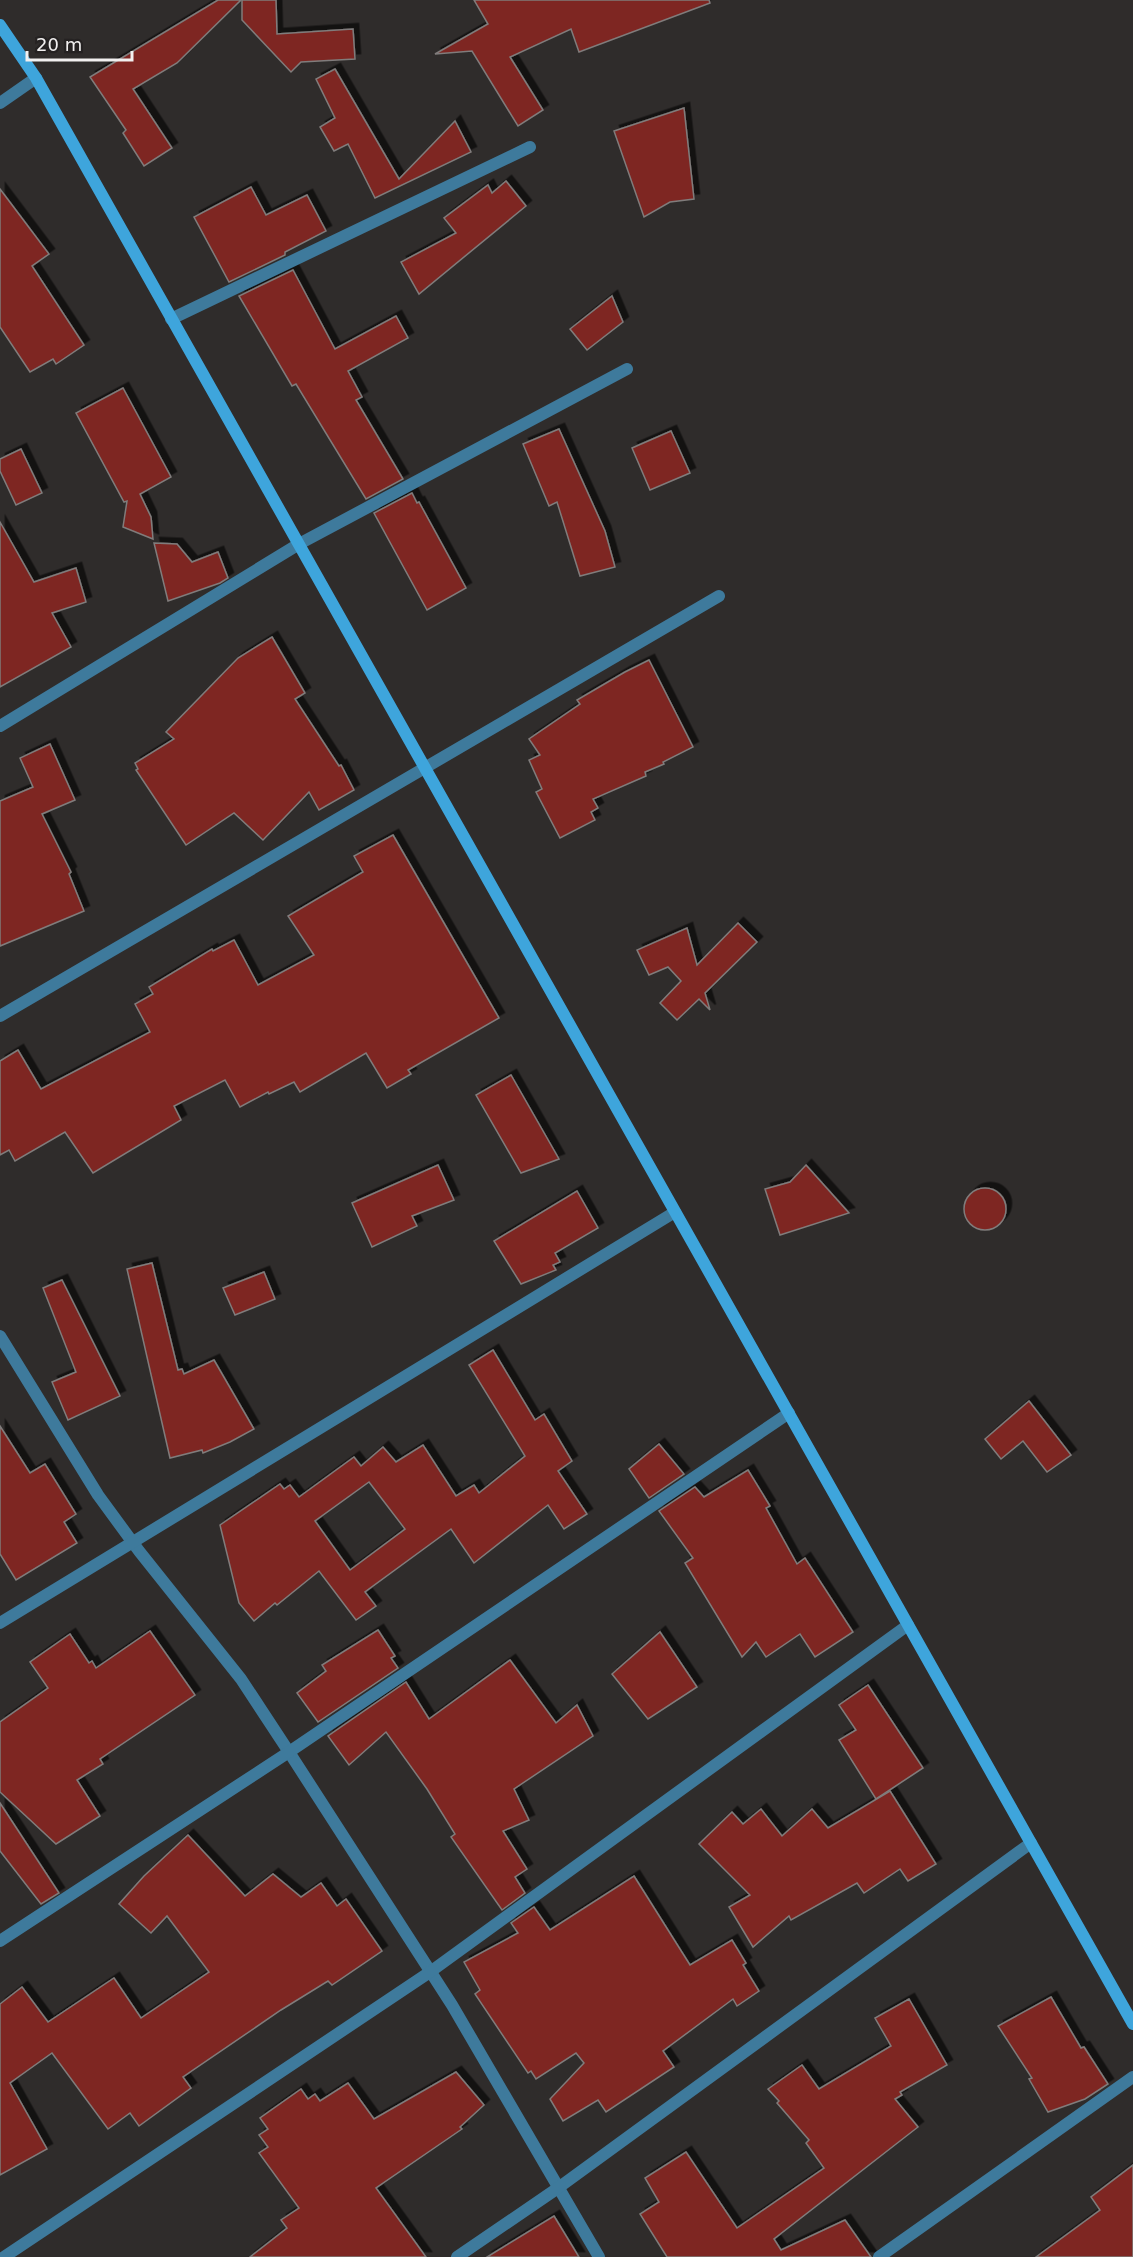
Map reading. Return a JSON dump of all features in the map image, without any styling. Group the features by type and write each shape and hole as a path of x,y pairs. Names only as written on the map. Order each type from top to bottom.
{"main road":[{"path":"0,25 36,78 1133,2024"}],"street":[{"path":"0,103 36,78"},
{"path":"171,319 530,147"},
{"path":"0,726 298,544 627,369"},
{"path":"0,1016 719,596"},
{"path":"0,1623 675,1212"},
{"path":"0,1336 98,1495 139,1551 241,1679 289,1752 430,1971 599,2257"},
{"path":"0,1941 289,1752 789,1413"},
{"path":"4,2257 430,1971 908,1625"},
{"path":"457,2257 558,2188 1031,1843"},
{"path":"879,2257 1133,2077"}],"building":[{"path":"218,0 241,0 177,63 133,89 172,148 144,166 123,133 126,130 90,77"},
{"path":"242,0 276,0 277,34 353,29 355,59 301,62 291,72 242,20"},
{"path":"474,0 709,0 710,3 579,52 571,29 510,57 543,110 518,126 472,51 435,54 488,24"},
{"path":"335,69 399,179 455,121 471,152 375,198 348,144 334,151 320,127 335,118 316,79"},
{"path":"684,108 694,199 670,202 644,217 614,131"},
{"path":"506,181 526,206 419,294 401,262 456,233 444,218 488,185 492,193"},
{"path":"251,187 266,215 307,195 326,231 285,252 285,255 229,282 194,217"},
{"path":"0,189 49,254 32,266 84,345 56,364 53,359 30,372 0,327"},
{"path":"293,270 335,349 396,316 408,338 348,371 362,397 356,400 403,479 366,499 296,384 292,386 239,296"},
{"path":"612,296 623,322 587,350 570,329"},
{"path":"123,388 171,477 140,494 151,517 153,539 123,527 127,501 124,502 76,413"},
{"path":"559,429 605,531 615,567 580,576 557,502 549,506 523,444"},
{"path":"671,431 690,473 650,490 632,448"},
{"path":"21,449 42,493 16,505 0,471 0,459"},
{"path":"412,493 466,588 427,610 374,513"},
{"path":"0,522 34,582 76,568 86,602 52,613 71,647 0,687"},
{"path":"154,543 177,544 192,562 218,552 228,578 220,583 168,601"},
{"path":"272,637 305,693 295,699 339,766 341,765 354,790 319,810 309,792 263,840 234,813 186,845 136,770 138,769 135,763 174,739 166,732 238,658"},
{"path":"649,660 693,747 645,772 646,776 593,799 598,808 591,812 595,820 560,838 536,792 542,789 529,760 540,755 529,739 580,704 577,700"},
{"path":"50,744 75,800 42,814 71,872 69,874 84,911 0,946 0,801 33,787 20,758"},
{"path":"393,835 499,1018 408,1070 411,1074 387,1088 366,1053 300,1092 294,1082 269,1094 268,1092 240,1107 225,1080 174,1106 181,1120 93,1173 65,1132 15,1161 9,1150 0,1155 0,1061 18,1050 41,1089 150,1032 135,1004 153,994 149,987 212,949 213,951 234,940 258,985 314,955 288,916 363,872 354,856"},
{"path":"738,923 757,942 705,993 710,1010 699,999 677,1020 660,1003 681,981 668,967 649,975 637,950 687,928 697,965"},
{"path":"511,1075 559,1159 521,1173 476,1095"},
{"path":"438,1165 454,1200 412,1216 417,1226 372,1247 352,1203"},
{"path":"806,1165 849,1213 780,1235 765,1189 790,1182"},
{"path":"985,1188 1000,1194 1006,1209 1000,1224 985,1230 970,1224 964,1209 970,1194"},
{"path":"577,1191 598,1228 555,1253 560,1262 553,1265 556,1270 521,1284 494,1241"},
{"path":"152,1263 178,1370 182,1369 184,1374 214,1360 254,1429 203,1453 202,1450 170,1458 127,1269"},
{"path":"264,1272 275,1299 235,1315 223,1288"},
{"path":"62,1280 120,1396 68,1420 52,1382 76,1372 43,1288"},
{"path":"493,1350 535,1420 544,1414 572,1461 558,1471 587,1514 564,1529 548,1505 474,1563 451,1529 365,1592 376,1606 356,1620 319,1571 254,1621 239,1603 220,1525 280,1484 284,1489 290,1485 299,1497 354,1457 361,1466 383,1447 396,1462 423,1445 456,1496 474,1485 479,1493 525,1456 469,1365","holes":["369,1482 405,1529 350,1570 315,1521"]},
{"path":"1029,1401 1071,1455 1047,1472 1023,1441 1001,1459 985,1439"},
{"path":"0,1426 30,1473 45,1464 76,1514 64,1522 77,1543 16,1580 0,1554"},
{"path":"659,1444 684,1474 649,1498 629,1469"},
{"path":"748,1470 770,1506 766,1508 797,1564 805,1558 853,1632 815,1657 800,1634 766,1657 756,1642 742,1657 685,1563 693,1558 659,1511 695,1487 704,1497"},
{"path":"378,1630 395,1656 391,1658 398,1668 318,1722 297,1693 326,1671 322,1665"},
{"path":"150,1631 195,1695 100,1759 103,1764 77,1780 100,1816 56,1844 0,1792 0,1722 48,1688 30,1662 70,1634 89,1663 92,1661 96,1668"},
{"path":"660,1632 697,1687 648,1719 612,1674"},
{"path":"510,1660 556,1723 577,1705 593,1736 514,1789 529,1820 503,1831 527,1869 515,1877 525,1893 502,1910 451,1837 455,1834 427,1789 386,1732 349,1765 328,1736 406,1682 429,1719"},
{"path":"868,1685 923,1768 876,1799 839,1740 856,1730 839,1705"},
{"path":"890,1791 936,1864 908,1881 900,1869 864,1893 857,1883 791,1920 789,1916 753,1947 729,1907 750,1895 699,1844 732,1812 743,1824 761,1809 782,1836 812,1809 828,1828"},
{"path":"0,1803 59,1893 41,1904 0,1851"},
{"path":"188,1835 245,1896 273,1874 301,1897 321,1883 337,1906 346,1899 382,1951 332,1985 328,1981 281,2010 183,2077 191,2088 139,2126 130,2113 108,2129 52,2053 10,2083 47,2149 0,2175 0,2004 22,1987 48,2022 114,1978 141,2018 209,1972 167,1916 151,1933 119,1904 144,1876"},
{"path":"634,1876 690,1965 732,1940 746,1963 743,1965 759,1991 737,2006 733,1999 663,2051 674,2067 606,2112 598,2100 563,2121 550,2099 584,2063 576,2053 536,2079 531,2071 528,2073 475,1994 480,1990 464,1962 518,1933 511,1923 534,1907 550,1930"},
{"path":"1051,1997 1081,2048 1084,2047 1108,2084 1085,2099 1048,2112 1029,2079 1032,2078 998,2026"},
{"path":"909,1999 947,2065 900,2092 902,2095 895,2099 918,2127 774,2239 781,2250 845,2220 871,2257 667,2257 640,2214 659,2202 645,2178 686,2152 737,2228 824,2168 806,2143 809,2140 768,2089 802,2065 819,2089 891,2046 875,2018"},
{"path":"456,2072 484,2105 460,2127 462,2129 376,2188 426,2257 250,2257 287,2228 281,2220 299,2208 259,2153 268,2147 259,2135 268,2129 260,2118 301,2089 308,2099 315,2094 320,2101 348,2083 374,2119"},
{"path":"1133,2165 1133,2257 1036,2257 1100,2210 1091,2197"},
{"path":"554,2216 579,2257 487,2257"}]}
